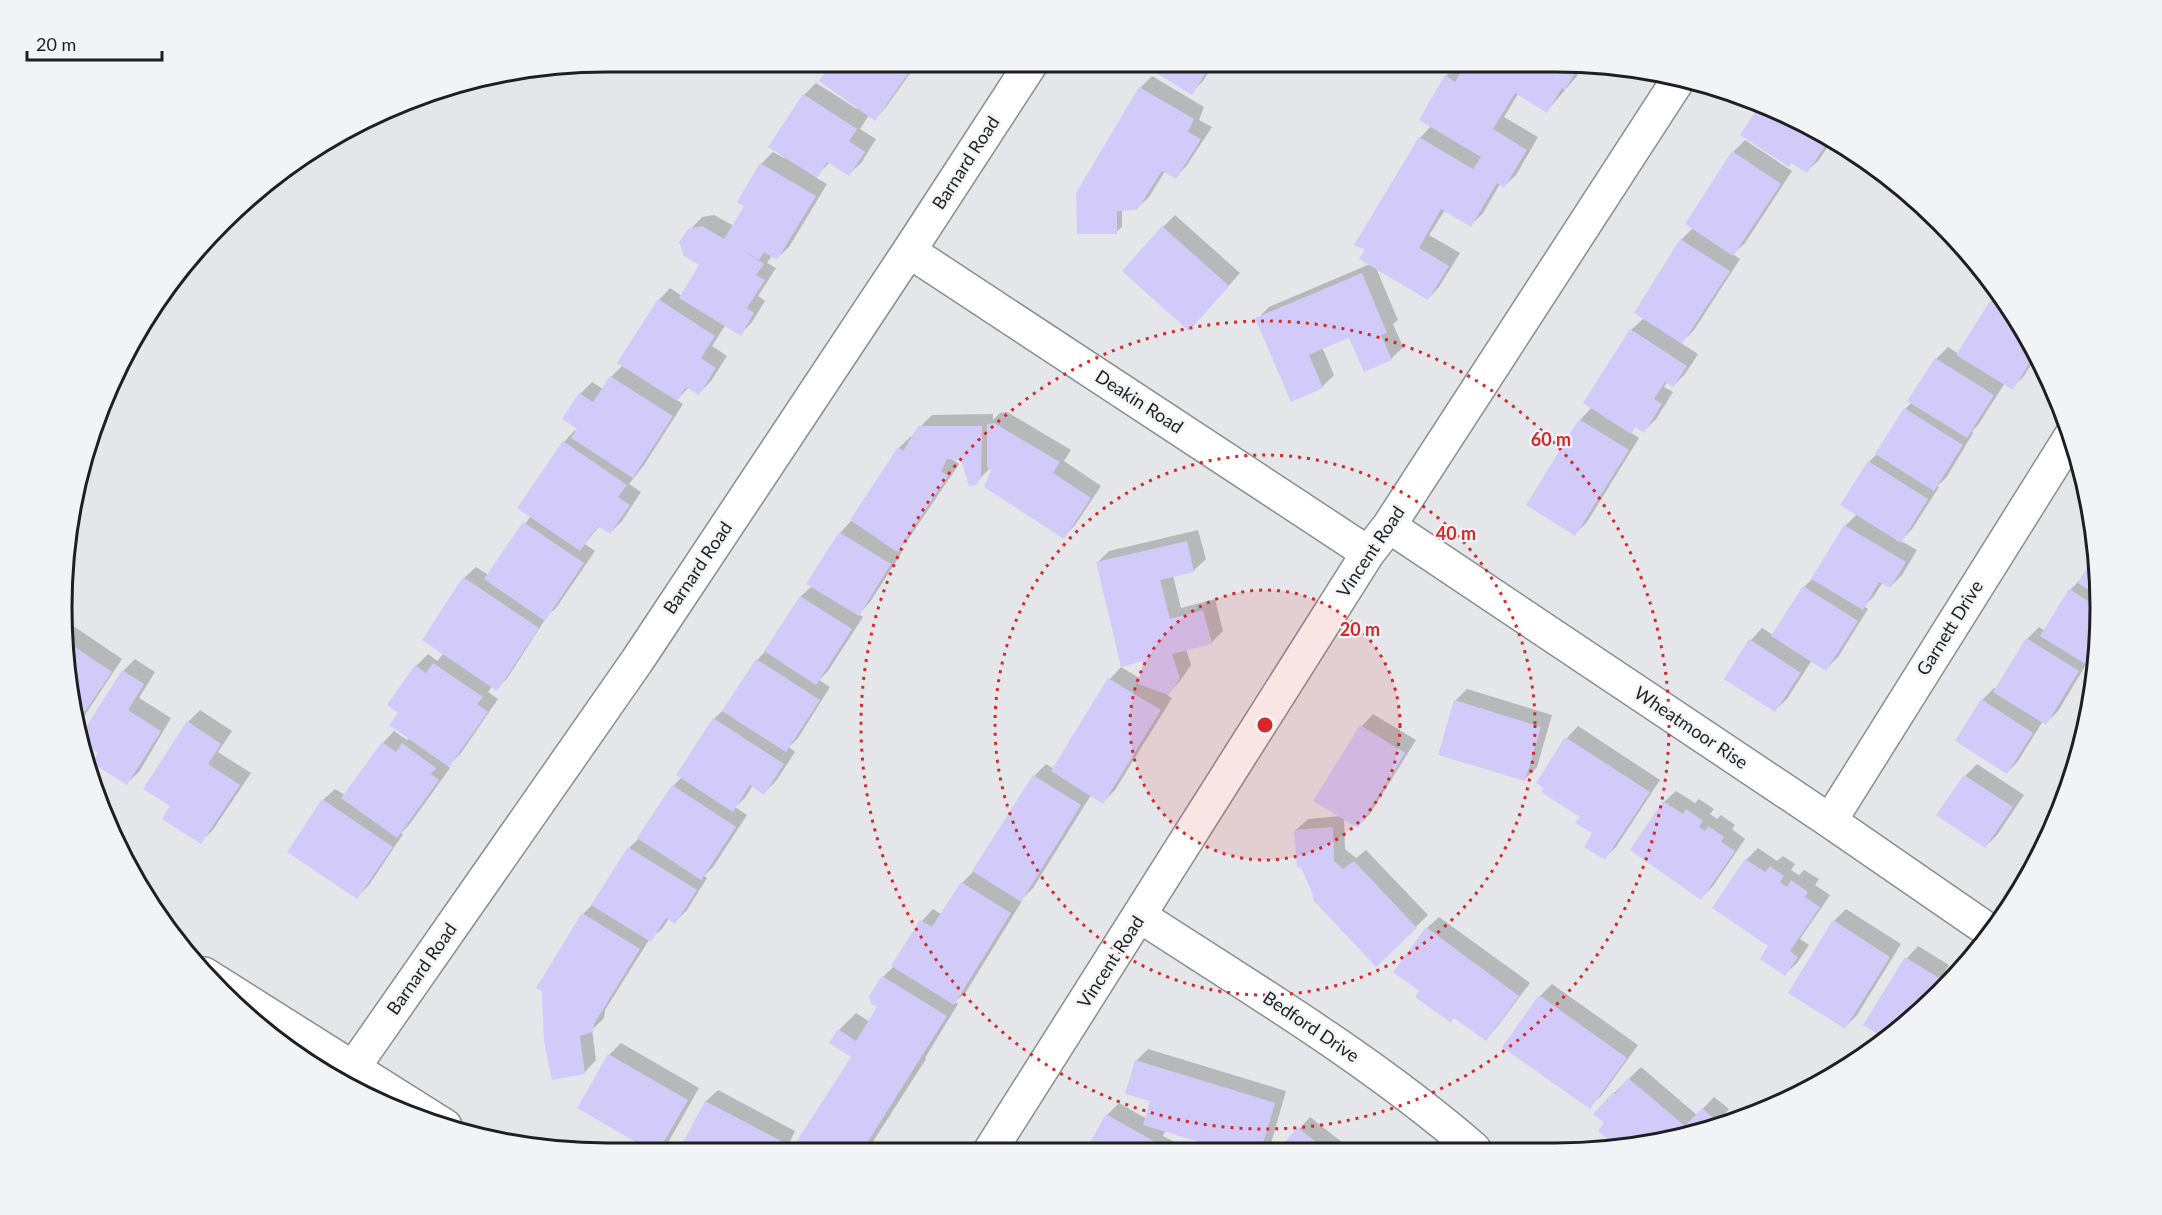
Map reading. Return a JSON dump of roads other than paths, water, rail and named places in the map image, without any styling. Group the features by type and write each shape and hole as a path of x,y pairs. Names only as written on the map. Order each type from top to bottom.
{"street":[{"name":"Barnard Road","path":"353,1068 637,661 1025,72"},
{"name":"Vincent Road","path":"995,1143 1368,554 1389,526 1674,86"},
{"name":"Deakin Road","path":"909,251 1368,554"},
{"name":"Garnett Drive","path":"1830,821 2065,445"},
{"name":"Wheatmoor Rise","path":"1389,526 1830,821 1984,927"},
{"name":"Bedford Drive","path":"1140,916 1355,1056 1467,1143"},
{"path":"240,997 414,1106"}]}
